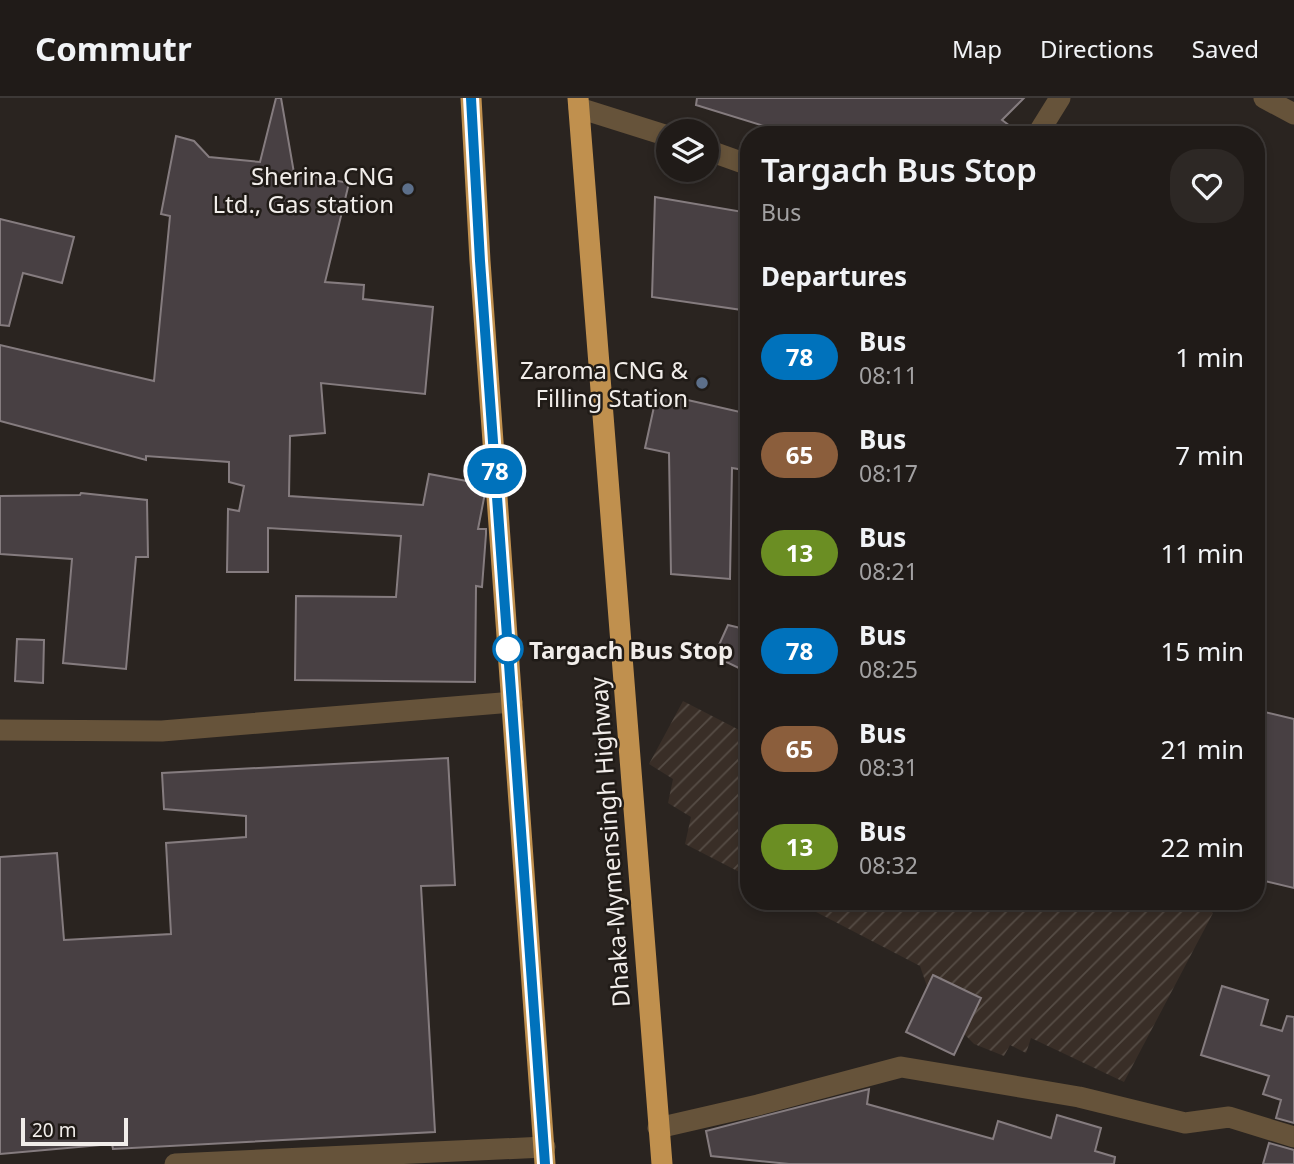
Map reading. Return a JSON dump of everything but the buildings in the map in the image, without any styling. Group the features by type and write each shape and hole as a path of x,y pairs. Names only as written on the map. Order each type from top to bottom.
{"highway":[{"path":"471,98 480,261 545,1155"},
{"name":"Dhaka-Mymensingh Highway","path":"579,103 657,1128 662,1164"}],"street":[{"path":"1043,126 1060,98"},
{"path":"1264,98 1294,114"},
{"path":"579,103 656,132"},
{"path":"719,154 740,162"},
{"path":"0,730 162,731 512,702"},
{"path":"657,1128 758,1105 901,1067 1079,1097 1185,1123 1230,1117 1294,1137"},
{"path":"175,1164 545,1155"}],"shaded area":[{"path":"683,701 740,730 740,872 685,844 691,817 668,803 673,779 649,764"},
{"path":"812,910 1210,910 1213,913 1124,1082 1031,1038 1026,1053 1010,1045 1004,1056 974,1044 932,1001 920,966"}],"bus line":[{"name":"78","path":"471,98 480,261 545,1164"}],"place":[{"name":"Sherina CNG Ltd., Gas station","path":"408,189"},
{"name":"Zaroma CNG & Filling Station","path":"702,383"},
{"name":"Targach Bus Stop","path":"508,649"}]}
